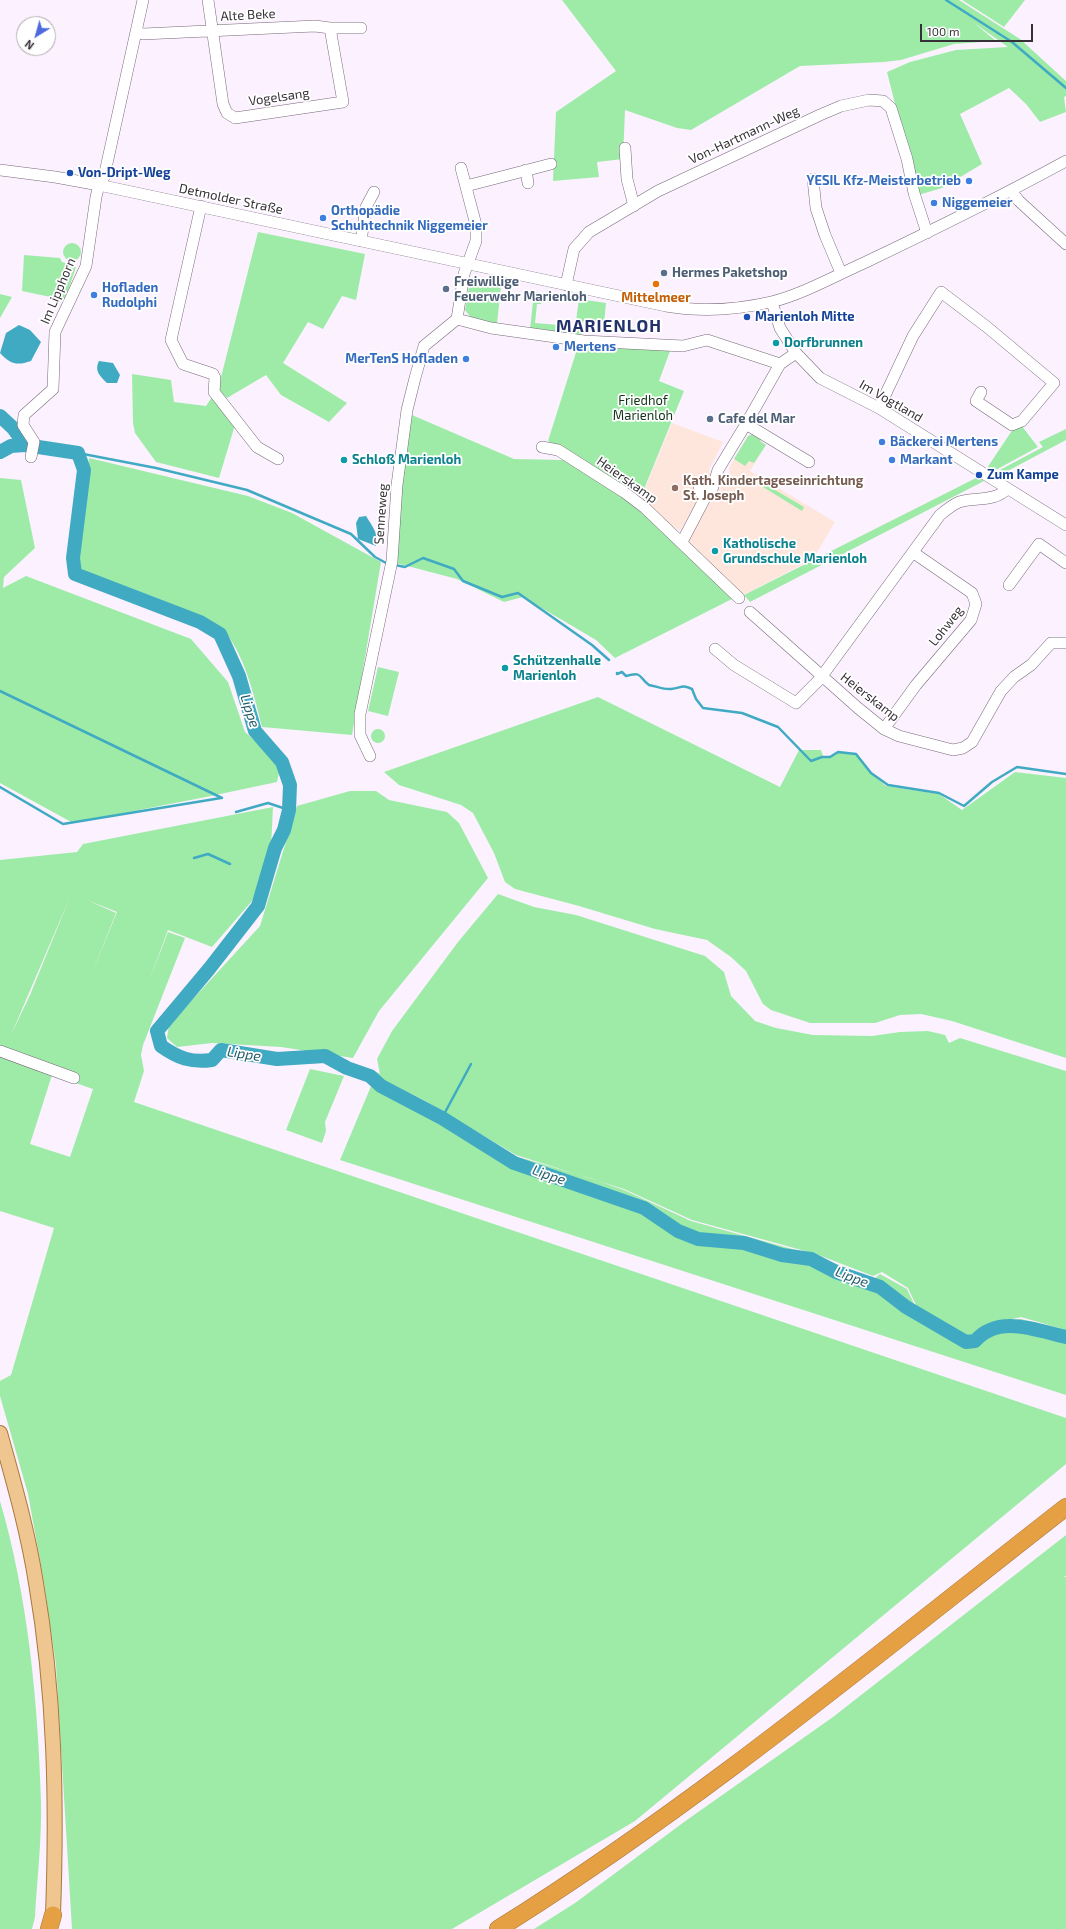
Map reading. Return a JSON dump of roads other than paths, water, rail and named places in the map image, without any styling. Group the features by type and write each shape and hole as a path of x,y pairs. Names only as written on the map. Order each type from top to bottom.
{"highway":[{"path":"498,1929 568,1885 773,1738 1066,1507"}],"main road":[{"path":"0,1433 27,1537 36,1582 48,1670 54,1730 55,1785 51,1924"}],"street":[{"path":"99,185 104,177 143,0"},
{"path":"208,0 212,31"},
{"name":"Alte Beke","path":"136,32 143,34 315,26 330,28 361,28"},
{"name":"Vogelsang","path":"212,31 223,104 228,113 235,118 344,102 330,28"},
{"name":"Von-Hartmann-Weg","path":"566,285 573,252 589,232 658,191 820,115 841,106 870,100 883,101 891,108 927,233"},
{"path":"625,148 627,179 634,206"},
{"name":"Detmolder Straße","path":"0,170 99,185 469,265 681,308 726,309 772,302 841,273 1012,191 1066,161"},
{"path":"466,186 551,164"},
{"path":"461,168 476,225 476,241 469,265 464,274 457,319 491,328 584,341 683,346 707,340 780,364"},
{"path":"526,170 528,183"},
{"path":"813,179 816,208 825,236 841,273"},
{"name":"Im Lipphorn","path":"32,455 34,442 23,425 24,415 53,388 55,332 86,266 99,185"},
{"path":"1012,191 1019,201 1066,244"},
{"path":"361,241 366,208 374,192"},
{"path":"201,206 171,340 183,364 213,374 215,378 214,392 257,448 278,459"},
{"path":"879,408 913,336 940,292 987,327 1054,383 1022,421 1012,425 976,401 980,392"},
{"name":"Im Vogtland","path":"772,302 780,328 796,353 820,378 879,408 1066,525"},
{"name":"Senneweg","path":"370,756 360,735 360,714 392,565 398,477 406,416 424,346 457,319"},
{"path":"682,542 705,498 711,493 718,470 780,364 796,353"},
{"path":"746,424 809,462"},
{"name":"Heierskamp","path":"542,446 558,450 624,492 645,508 739,598"},
{"path":"715,649 734,665 796,703 821,675 914,553 940,515 954,504 992,497 1003,493 1007,489"},
{"path":"1009,585 1039,544 1066,563"},
{"name":"Lohweg","path":"884,729 916,685 971,620 976,604 972,593 914,553"},
{"name":"Heierskamp","path":"750,612 884,729 899,736 953,750 963,748 975,738 1001,691 1014,677 1031,665 1048,646 1056,642 1066,643"},
{"path":"0,1051 74,1078"}],"water":[{"path":"19,325 30,330 41,342 31,361 18,364 7,360 0,353 6,333"},
{"path":"99,361 113,363 120,375 117,383 107,383 100,376 97,371"},
{"path":"366,516 376,534 376,546 358,539 356,523 359,517"}],"waterway":[{"path":"946,0 1012,42 1066,88"},
{"name":"Lippe","path":"0,416 13,428 25,445 78,453 84,470 73,558 75,574 200,622 220,634 239,676 255,731 282,762 290,785 289,810 284,830 275,848 258,906 209,969 157,1031 161,1046 173,1054 185,1059 198,1061 212,1060 221,1050 277,1059 325,1056 347,1068 370,1076 381,1086 442,1118 514,1163 644,1208 678,1231 698,1239 744,1243 782,1255 811,1259 836,1272 880,1287 906,1307 966,1342 975,1341 984,1333 995,1328 1006,1326 1030,1328 1066,1337"},
{"name":"Lippe","path":"0,452 11,446 25,445"},
{"path":"78,453 156,468 247,490 351,534 375,557 388,564"},
{"path":"395,565 405,567 423,558 454,569 463,581 502,597 518,593 592,645 609,660"},
{"path":"617,673 622,672 626,676 635,674 640,676 649,685 663,688 671,689 683,687 692,689 696,699 703,708 742,713 778,727 811,761 822,757 830,757 838,752 856,754 871,773 888,785 939,793 964,806 992,782 1017,767 1066,774"},
{"path":"0,691 222,798"},
{"path":"0,787 63,824 221,798"},
{"path":"236,812 268,803 289,810"},
{"path":"194,858 208,854 230,864"},
{"path":"442,1118 471,1064"}],"place":[{"name":"Von-Dript-Weg","path":"70,173"},
{"name":"YESIL Kfz-Meisterbetrieb","path":"969,181"},
{"name":"Niggemeier","path":"934,203"},
{"name":"Orthopädie Schuhtechnik Niggemeier","path":"323,218"},
{"name":"Hermes Paketshop","path":"664,273"},
{"name":"Mittelmeer","path":"656,284"},
{"name":"Freiwillige Feuerwehr Marienloh","path":"446,289"},
{"name":"Hofladen Rudolphi","path":"94,295"},
{"name":"Marienloh Mitte","path":"747,317"},
{"name":"Dorfbrunnen","path":"776,343"},
{"name":"Mertens","path":"556,347"},
{"name":"MerTenS Hofladen","path":"466,359"},
{"name":"Cafe del Mar","path":"710,419"},
{"name":"Bäckerei Mertens","path":"882,442"},
{"name":"Schloß Marienloh","path":"344,460"},
{"name":"Markant","path":"892,460"},
{"name":"Zum Kampe","path":"979,475"},
{"name":"Kath. Kindertageseinrichtung St. Joseph","path":"675,488"},
{"name":"Katholische Grundschule Marienloh","path":"715,551"},
{"name":"Schützenhalle Marienloh","path":"505,668"}],"district":[{"name":"MARIENLOH","path":"609,326"}],"park label":[{"name":"Friedhof Marienloh","path":"643,408"}]}
